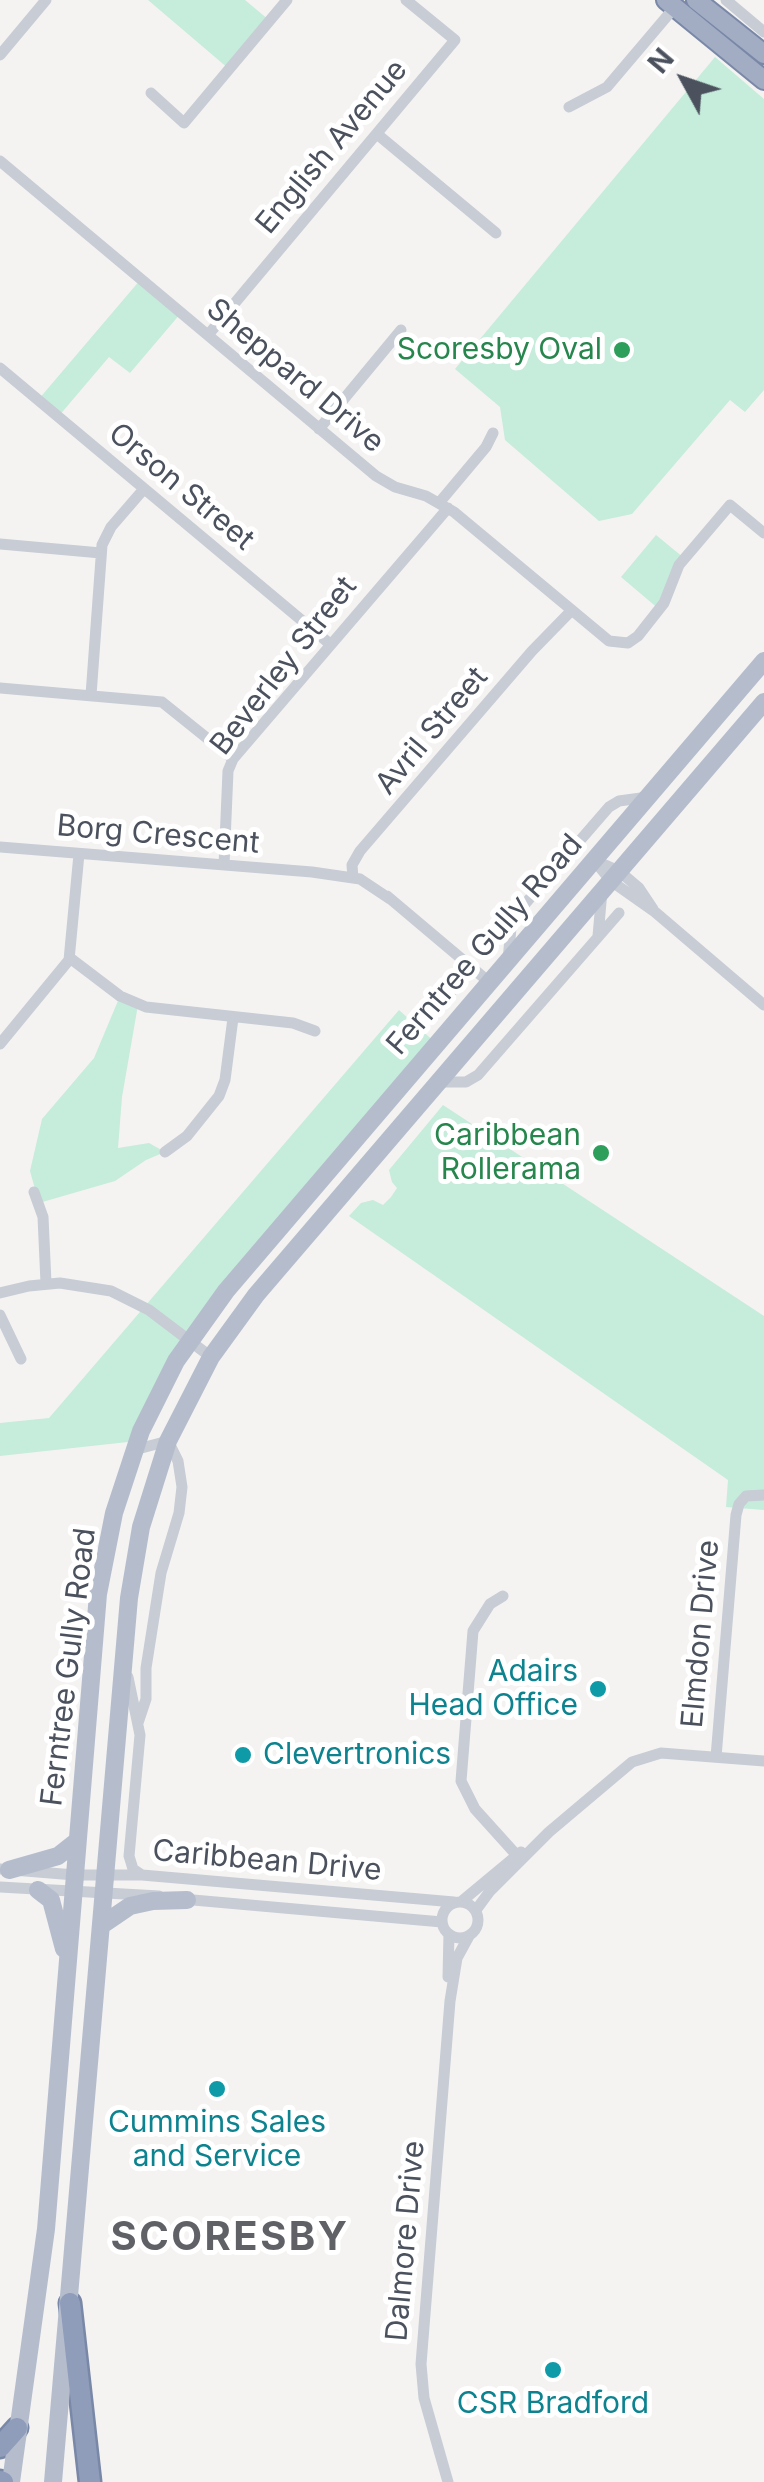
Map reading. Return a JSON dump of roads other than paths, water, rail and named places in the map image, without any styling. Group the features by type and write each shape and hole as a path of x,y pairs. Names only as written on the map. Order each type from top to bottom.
{"highway":[{"path":"676,9 700,1 764,54"},
{"path":"676,9 764,80"},
{"path":"70,2303 90,2482"},
{"path":"0,2447 17,2428"}],"main road":[{"name":"Ferntree Gully Road","path":"11,2482 46,2228 98,1594 114,1513 134,1450 162,1386 190,1341 251,1260 761,663"},
{"name":"Ferntree Gully Road","path":"52,2482 124,1652 140,1527 168,1441 210,1357 256,1295 764,702"},
{"path":"3,1875 58,1856 77,1842"},
{"path":"38,1890 50,1900 68,1964"},
{"path":"102,1925 130,1906 187,1900"}],"street":[{"path":"0,55 46,0"},
{"path":"151,93 184,122 287,0"},
{"name":"English Avenue","path":"208,335 454,40 406,0"},
{"path":"726,0 764,32"},
{"path":"569,107 607,86 676,9"},
{"path":"377,134 496,233"},
{"name":"Sheppard Drive","path":"0,162 381,480 444,505 605,639 618,644 635,639 661,608 679,566 730,505 764,534"},
{"path":"319,429 402,330"},
{"name":"Orson Street","path":"0,368 330,644"},
{"name":"Beverley Street","path":"221,865 228,771 234,759 414,545 493,432"},
{"path":"92,695 101,553 109,531 144,490"},
{"path":"0,544 101,553"},
{"name":"Avril Street","path":"353,874 370,843 568,608"},
{"path":"0,688 162,702 234,759"},
{"path":"508,960 512,922 526,903 609,806 619,800 648,796"},
{"name":"Borg Crescent","path":"0,847 353,874 390,899 489,982"},
{"path":"2,1037 70,958 79,854"},
{"path":"594,860 611,881 638,888 655,912 764,1005"},
{"name":"Ferntree Gully Road","path":"598,937 611,881"},
{"path":"438,1082 466,1082 478,1075 618,912"},
{"path":"70,958 138,1005 164,1012 293,1023 315,1031"},
{"path":"421,1027 472,967"},
{"path":"165,1152 187,1136 219,1096 225,1080 233,1018"},
{"path":"34,1192 43,1217 46,1284"},
{"path":"0,1294 46,1284 80,1284 119,1294 148,1310 210,1357"},
{"path":"0,1315 21,1359"},
{"path":"134,1450 168,1441 180,1468 181,1496 161,1573 146,1668 146,1705 138,1723"},
{"name":"Elmdon Drive","path":"716,1757 736,1515 746,1496 764,1494"},
{"path":"503,1596 490,1604 473,1631 460,1772 470,1802 519,1858"},
{"path":"124,1652 138,1723 138,1766 128,1856 134,1870 142,1874"},
{"path":"519,1858 476,1910 477,1927 469,1936 449,1934 442,1922 445,1909 519,1858 632,1762 661,1753 764,1761"},
{"path":"111,1796 138,1766"},
{"name":"Caribbean Drive","path":"104,1883 142,1874 458,1902"},
{"path":"3,1875 38,1890 104,1883"},
{"path":"3,1875 74,1884"},
{"name":"Caribbean Drive","path":"104,1883 124,1892 187,1900 442,1922"},
{"path":"458,1902 476,1910"},
{"name":"Dalmore Drive","path":"449,1934 450,2001"},
{"name":"Dalmore Drive","path":"448,2482 420,2376 450,2001 457,1958 469,1936"}],"place":[{"name":"Scoresby Oval","path":"622,350"},
{"name":"Caribbean Rollerama","path":"601,1153"},
{"name":"Adairs Head Office","path":"598,1689"},
{"name":"Clevertronics","path":"243,1755"},
{"name":"Cummins Sales and Service","path":"217,2089"},
{"name":"CSR Bradford","path":"553,2370"}],"district":[{"name":"SCORESBY","path":"230,2238"}]}
